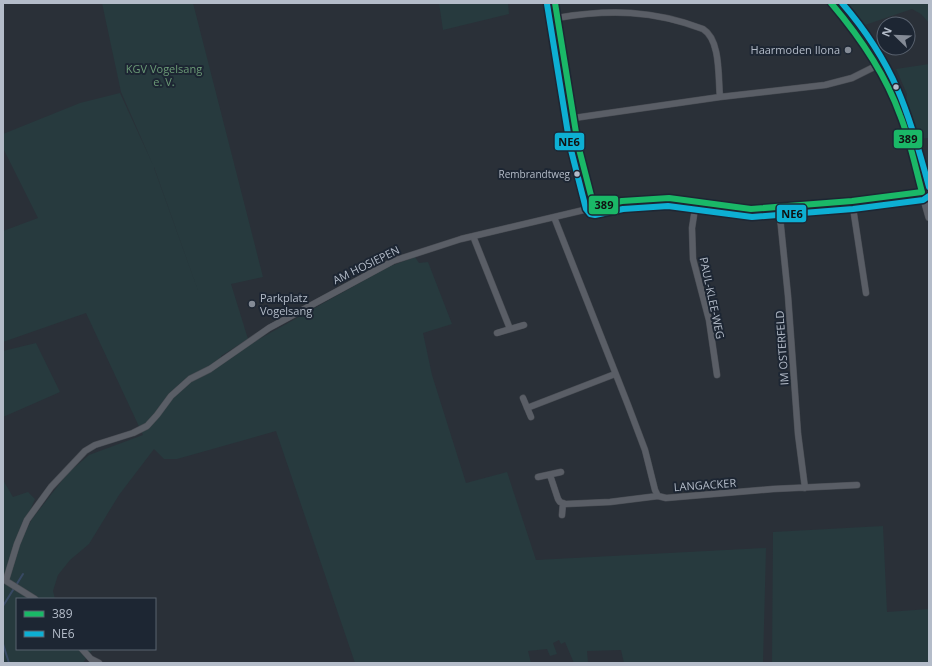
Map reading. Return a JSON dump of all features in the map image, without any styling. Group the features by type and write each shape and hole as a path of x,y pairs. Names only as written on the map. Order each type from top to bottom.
{"street":[{"path":"555,3 574,118 594,207"},
{"path":"831,3 859,36 878,65 898,106 929,217"},
{"path":"557,18 587,13 624,12 646,14 703,29 709,33 715,45 720,97"},
{"path":"574,118 720,97 825,85 852,78 878,65"},
{"path":"918,176 929,173"},
{"name":"AM HOSIEPEN","path":"4,579 27,520 52,486 85,452 94,445 146,426 181,385 210,369 269,328 314,302 393,261 473,236 622,201 652,198 751,208 852,201 922,192"},
{"path":"852,201 866,293"},
{"name":"PAUL-KLEE-WEG","path":"696,202 692,228 693,259 709,320 717,375"},
{"name":"IM OSTERFELD","path":"779,207 788,296 798,434 805,488"},
{"name":"LANGACKER","path":"554,217 645,450 655,490 658,496 666,498 857,485"},
{"path":"473,236 510,329"},
{"path":"496,333 524,325"},
{"path":"527,408 615,374"},
{"path":"523,398 531,417"},
{"path":"538,477 561,472"},
{"path":"550,475 558,499 563,503 610,502 658,496"},
{"path":"562,515 563,503"},
{"path":"4,579 34,598"},
{"path":"83,650 91,659 99,663"}],"green space":[{"name":"KGV Vogelsang e. V.","path":"102,3 193,3 263,277 231,284 248,339 221,356 222,360 388,267 415,257 419,263 428,262 452,324 423,333 432,375 466,483 507,472 536,560 766,548 763,663 624,663 621,650 587,651 588,663 574,663 565,642 561,644 559,640 553,643 557,654 550,656 547,649 528,651 531,663 355,663 276,431 177,459 164,459 154,449 119,495 89,544 70,560 58,575 53,591 55,598 16,598 16,650 92,650 83,663 3,663 3,480 13,497 28,492 35,499 16,543 7,579 19,544 32,519 68,473 89,455 143,435 86,313 3,342 3,231 38,218 3,148 3,134 80,103 120,93 153,165 121,92","holes":["154,167 201,299 154,168"]},
{"path":"439,3 508,3 509,14 443,30"},
{"path":"844,3 929,3 929,23 921,14 912,9 891,16 876,16 876,21 865,25"},
{"path":"929,64 929,138 914,139 906,104 907,94 896,69"},
{"path":"36,343 60,392 3,417 3,351"},
{"path":"883,526 887,612 929,609 929,663 772,663 773,532"}],"waterway":[{"path":"3,606 23,574"},
{"path":"3,644 9,663"}],"transit line":[{"name":"389","path":"555,3 578,145 594,207 622,201 669,198 751,209 852,201 922,192 904,124 887,85 862,42 831,3"},
{"name":"NE6","path":"842,3 860,25 875,47 898,89 914,135 929,187"},
{"name":"NE6","path":"547,4 570,146 586,209 590,214 595,215 623,209 668,206 752,217 853,209 923,200 929,196"}],"place":[{"name":"Haarmoden Ilona","path":"848,50"},
{"name":"Rembrandtweg","path":"577,174"},
{"name":"Parkplatz Vogelsang","path":"252,304"}]}
